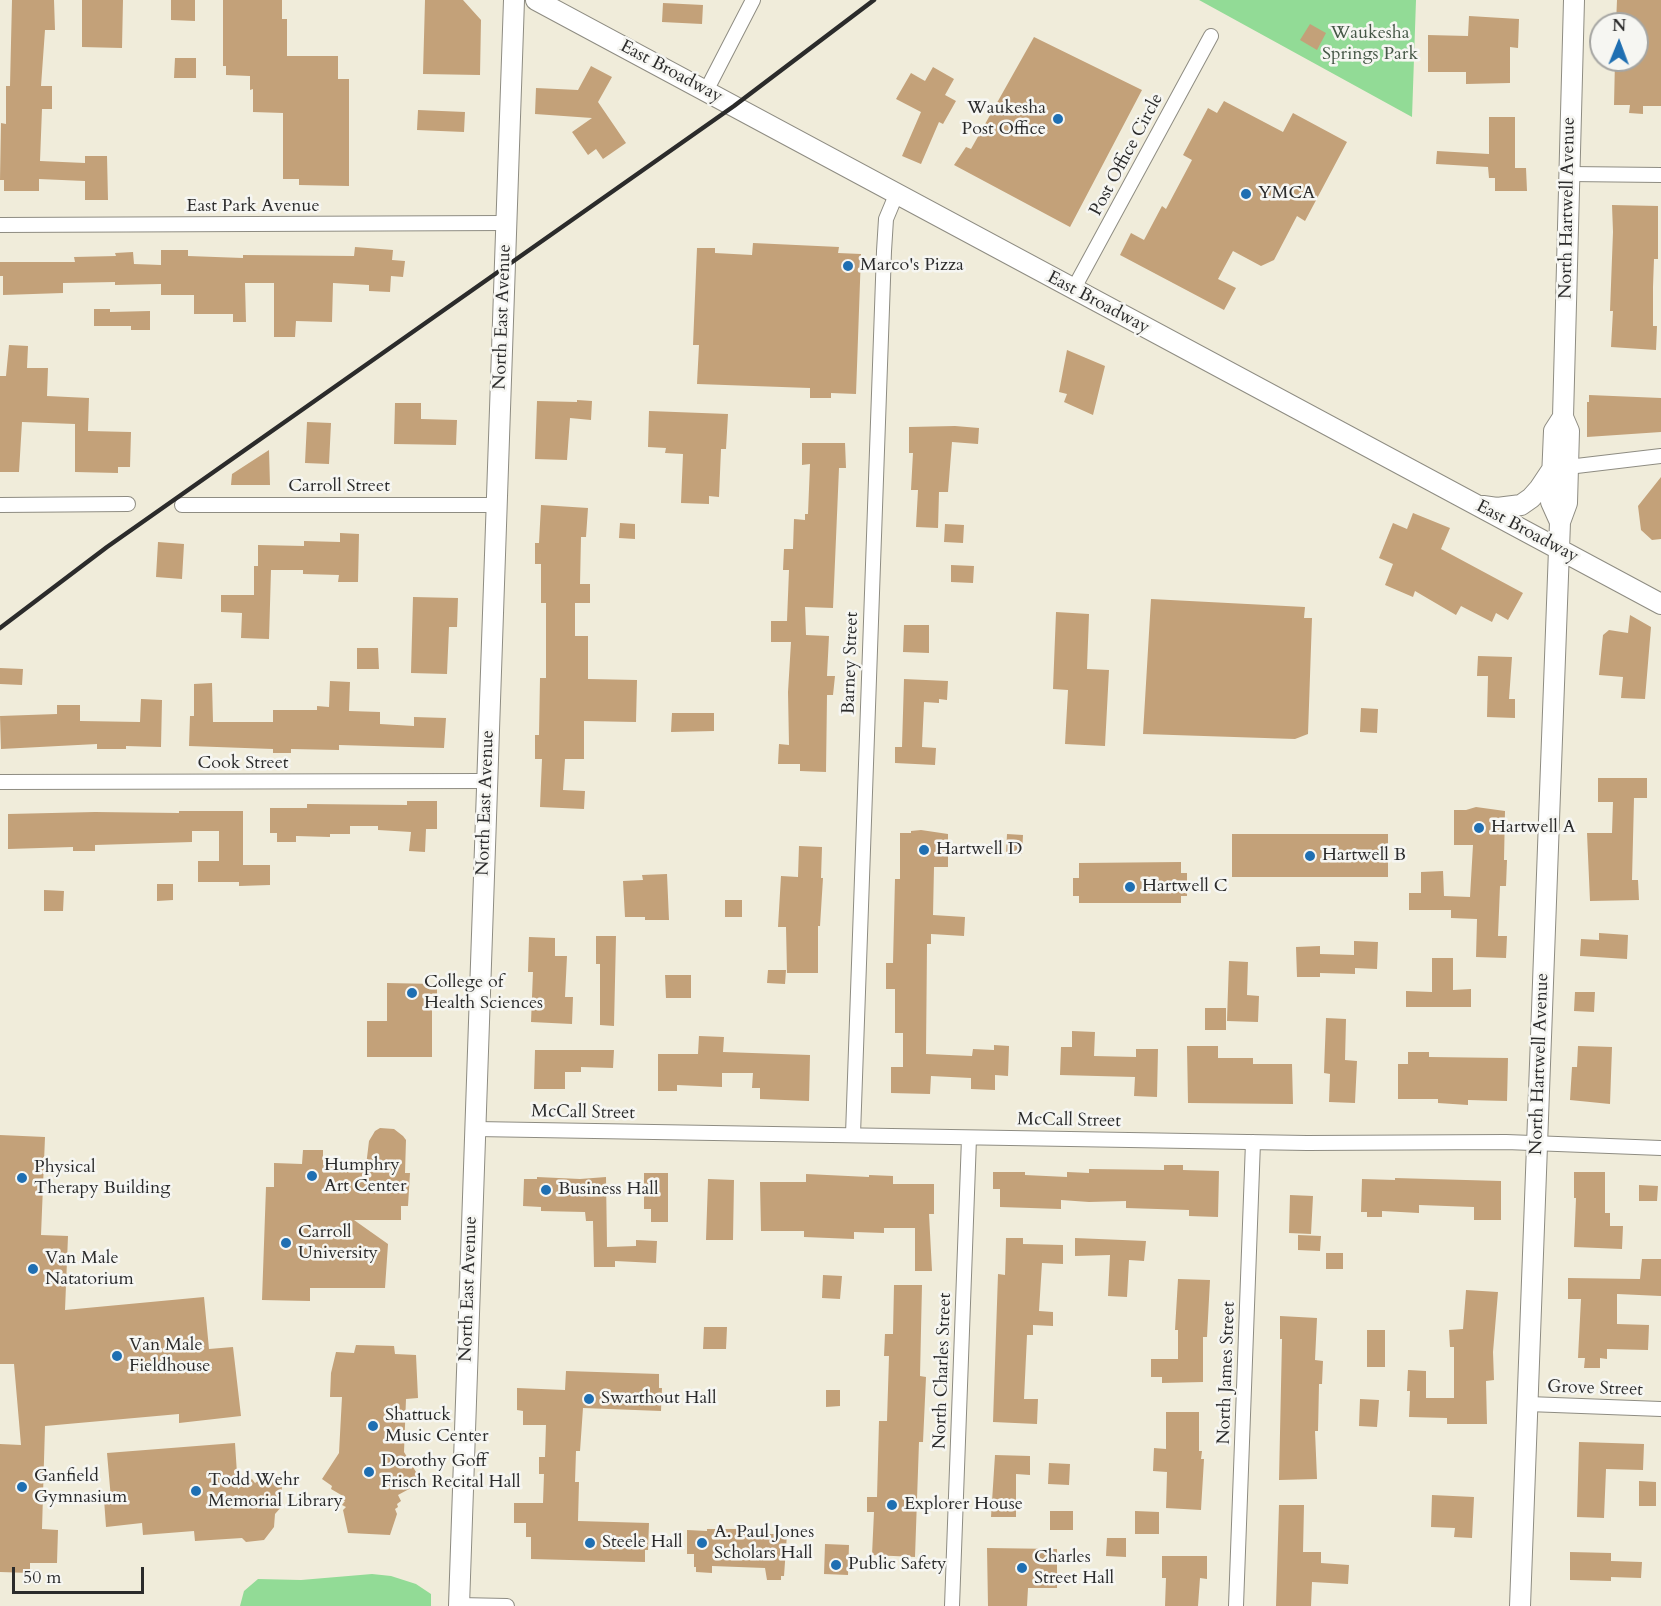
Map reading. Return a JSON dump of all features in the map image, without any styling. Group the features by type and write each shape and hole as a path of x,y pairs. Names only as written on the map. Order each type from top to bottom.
{"main road":[{"name":"North East Avenue","path":"459,1606 514,0"},
{"name":"East Broadway","path":"536,0 1661,604"},
{"name":"North Hartwell Avenue","path":"1520,1606 1560,522 1551,502 1560,468 1554,431 1563,417 1574,0"},
{"path":"1477,506 1497,508 1521,505 1531,498 1560,468"}],"street":[{"path":"706,91 753,0"},
{"name":"Post Office Circle","path":"1073,290 1211,36"},
{"path":"1569,174 1661,176"},
{"name":"Barney Street","path":"853,1134 884,251 886,219 896,195"},
{"name":"East Park Avenue","path":"0,225 505,223"},
{"path":"1560,468 1661,456"},
{"path":"0,505 128,504"},
{"name":"Carroll Street","path":"182,505 497,505"},
{"name":"Cook Street","path":"0,782 486,781"},
{"name":"McCall Street","path":"476,1129 1253,1142 1506,1142 1661,1148"},
{"name":"North Charles Street","path":"952,1606 969,1138"},
{"name":"North James Street","path":"1236,1606 1253,1142"},
{"name":"Grove Street","path":"1528,1404 1661,1409"},
{"path":"459,1606 507,1606"}],"green space":[{"name":"Waukesha Springs Park","path":"1199,0 1416,0 1412,117"},
{"path":"372,1574 391,1576 416,1584 431,1594 431,1606 240,1606 244,1591 258,1579 301,1580"}],"building":[{"path":"12,0 54,0 55,30 45,30 41,86 52,86 52,109 42,109 40,161 85,163 85,156 107,156 108,200 85,200 85,181 39,179 39,191 4,191 4,180 0,180 1,123 6,124 6,86 10,86"},
{"path":"82,0 123,0 122,48 82,47"},
{"path":"171,0 195,0 195,21 171,20"},
{"path":"223,0 282,0 282,19 287,19 287,56 338,56 338,79 349,79 349,186 299,185 299,179 283,179 283,113 253,112 253,89 250,90 250,76 226,75 226,66 223,66"},
{"path":"425,0 463,0 481,20 480,75 423,74"},
{"path":"1617,0 1661,0 1661,106 1643,106 1643,114 1629,113 1630,105 1614,105 1615,72 1649,72 1649,12 1616,12"},
{"path":"663,3 703,5 702,24 662,22"},
{"path":"1469,16 1519,19 1518,48 1510,47 1510,83 1466,84 1466,72 1428,72 1428,35 1468,36"},
{"path":"1310,24 1326,33 1317,50 1300,40"},
{"name":"Waukesha Post Office","path":"1034,37 1142,90 1070,227 954,165 966,147 971,149"},
{"path":"175,58 196,58 196,78 174,78"},
{"path":"591,66 612,77 598,102 626,143 603,159 596,149 588,155 572,132 592,118 535,114 536,88 578,90"},
{"path":"933,67 954,79 945,95 956,101 943,124 939,122 921,164 902,156 921,112 896,99 911,73 925,81"},
{"name":"YMCA","path":"1224,101 1283,132 1293,113 1347,142 1305,221 1297,216 1274,260 1261,266 1233,251 1218,279 1236,288 1224,310 1120,255 1131,233 1144,240 1162,206 1166,209 1192,160 1183,155 1208,108 1217,113"},
{"path":"418,110 465,112 464,132 417,130"},
{"path":"1489,117 1515,117 1515,168 1526,168 1527,191 1495,191 1495,178 1489,178 1488,167 1436,164 1437,151 1489,154"},
{"path":"1612,205 1658,206 1658,259 1654,259 1653,287 1653,326 1657,326 1656,350 1611,347"},
{"path":"753,243 839,247 838,253 861,254 856,394 831,393 831,398 810,398 810,388 697,384 699,345 693,345 697,248 715,248 715,253 752,255"},
{"path":"355,247 393,250 392,260 405,261 403,277 391,276 390,292 369,291 369,285 333,283 332,322 296,321 295,337 274,337 274,283 245,283 246,322 233,322 233,314 194,314 194,295 161,295 161,284 63,283 63,293 3,295 3,276 0,276 0,262 75,262 74,257 116,256 115,253 133,252 134,264 161,265 161,250 188,250 188,256 243,258 243,255 354,256"},
{"path":"94,309 110,309 110,312 150,311 150,330 131,330 131,326 94,326"},
{"path":"9,345 28,346 27,368 48,368 47,396 89,398 88,431 131,432 130,467 118,467 118,473 75,472 75,424 22,422 19,472 0,472 0,376 6,376"},
{"path":"1067,350 1105,366 1093,415 1064,402 1067,394 1059,392"},
{"path":"1589,395 1661,398 1661,432 1587,437"},
{"path":"577,400 592,401 591,420 570,418 567,460 535,459 537,401 577,402"},
{"path":"395,403 421,403 421,419 457,420 456,445 394,444"},
{"path":"649,411 728,414 726,449 721,449 719,497 709,496 709,504 681,503 683,454 665,453 666,448 648,447"},
{"path":"307,422 331,423 329,464 305,463"},
{"path":"909,427 979,428 978,444 952,442 948,492 939,492 938,528 916,527 918,490 911,490 913,453 909,453"},
{"path":"802,443 845,443 846,468 839,468 833,608 805,607 806,635 829,636 827,676 835,676 833,695 827,695 826,772 800,771 800,764 778,764 779,744 789,745 788,692 791,642 771,642 771,621 787,621 789,570 783,570 784,549 793,549 794,519 805,520 805,514 808,514 810,464 802,465"},
{"path":"269,450 270,485 231,485 232,474"},
{"path":"1661,477 1661,539 1652,540 1641,530 1638,506"},
{"path":"541,505 588,508 586,537 581,537 580,584 590,584 590,603 575,603 575,636 588,636 588,679 637,680 636,722 584,721 584,759 565,759 563,790 585,791 584,809 540,807 542,759 535,759 535,735 539,735 540,678 546,678 546,603 541,603 541,564 535,564 535,543 539,543"},
{"path":"1413,513 1450,528 1441,549 1523,593 1508,620 1496,613 1492,622 1461,606 1456,615 1415,591 1413,597 1385,585 1393,564 1379,558 1393,523 1407,529"},
{"path":"620,523 635,524 635,539 619,538"},
{"path":"945,524 964,525 963,543 944,542"},
{"path":"340,533 359,534 358,582 338,582 339,575 303,574 303,570 271,570 269,639 241,638 242,613 221,612 221,595 254,595 254,566 258,566 258,545 304,546 304,541 340,542"},
{"path":"158,542 184,544 182,579 156,577"},
{"path":"951,565 974,566 973,583 951,582"},
{"path":"413,597 458,598 457,627 449,627 447,674 411,673"},
{"path":"1151,599 1305,607 1304,618 1312,618 1308,734 1295,739 1143,734"},
{"path":"1056,612 1089,614 1087,669 1109,670 1105,746 1065,744 1068,690 1053,689"},
{"path":"1630,615 1651,627 1645,699 1621,698 1623,677 1599,675 1603,635 1609,630 1628,633"},
{"path":"904,625 929,625 929,653 903,652"},
{"path":"357,648 378,648 379,669 357,669"},
{"path":"1478,656 1512,657 1509,699 1515,699 1515,718 1487,717 1488,676 1477,676"},
{"path":"0,668 23,669 22,685 0,684"},
{"path":"904,679 948,681 947,700 939,699 939,703 924,702 922,747 936,748 935,765 895,763 895,747 902,747"},
{"path":"330,681 350,682 349,711 380,712 380,724 414,726 414,717 446,718 444,748 339,745 339,750 291,749 291,753 273,753 273,749 189,746 190,716 194,716 194,684 212,683 213,722 273,722 273,710 317,710 317,706 329,707"},
{"path":"141,699 162,700 161,747 126,746 126,749 97,749 97,744 1,749 0,716 57,714 57,705 80,705 80,721 140,722"},
{"path":"1361,708 1378,709 1377,733 1360,732"},
{"path":"672,713 714,713 714,731 671,732"},
{"path":"1598,778 1647,778 1647,798 1634,798 1632,880 1638,880 1639,900 1590,901 1587,833 1612,833 1613,802 1598,802"},
{"path":"407,801 437,801 437,829 426,829 425,852 409,851 411,832 378,830 378,826 350,826 350,834 330,834 330,837 296,836 296,842 277,842 277,833 270,833 270,808 307,808 307,804 407,805"},
{"path":"1476,807 1505,811 1506,886 1500,886 1498,936 1507,936 1506,958 1476,957 1477,919 1451,918 1451,910 1409,910 1409,893 1421,893 1421,872 1443,871 1444,896 1470,897 1473,845 1454,845 1454,810"},
{"path":"179,811 243,811 243,865 270,865 270,885 239,886 239,882 198,882 198,861 219,861 219,831 192,831 192,842 95,845 95,851 73,851 73,847 8,849 8,814 179,813"},
{"path":"921,830 948,834 948,867 934,867 933,915 965,917 964,936 931,934 931,944 927,944 926,1054 972,1056 973,1049 994,1050 994,1045 1009,1046 1008,1076 995,1075 995,1090 971,1089 971,1078 931,1076 930,1094 891,1093 891,1067 903,1067 903,1033 895,1033 895,989 886,989 886,963 893,963 895,879 900,879 900,833"},
{"path":"1007,834 1023,835 1022,854 1006,854"},
{"name":"Hartwell B","path":"1232,834 1388,834 1388,877 1232,877"},
{"path":"799,846 822,847 821,878 823,878 820,926 818,926 818,973 787,973 786,927 778,927 781,876 798,877"},
{"name":"Hartwell C","path":"1181,862 1181,873 1187,873 1187,896 1181,896 1181,903 1079,903 1079,896 1073,896 1073,878 1079,878 1079,863"},
{"path":"667,874 669,920 625,917 623,881 643,880 642,875"},
{"path":"157,884 173,884 173,900 157,901"},
{"path":"44,890 64,891 63,911 44,911"},
{"path":"725,900 742,900 742,917 725,917"},
{"path":"1599,933 1628,935 1627,959 1580,956 1581,939 1599,940"},
{"path":"596,936 616,936 614,1026 600,1025 600,964 596,964"},
{"path":"529,937 555,938 555,956 567,956 565,997 573,997 572,1024 531,1022 533,972 528,972"},
{"path":"1354,941 1378,942 1377,969 1355,968 1355,974 1320,973 1320,977 1297,977 1296,947 1320,946 1320,954 1354,955"},
{"path":"1432,958 1453,958 1453,990 1471,989 1471,1007 1406,1007 1406,991 1432,992"},
{"path":"1229,961 1248,962 1247,995 1259,996 1258,1022 1227,1021"},
{"path":"768,970 786,970 785,984 767,983"},
{"path":"665,975 691,975 691,998 666,998"},
{"path":"387,983 437,984 437,1002 432,1002 432,1057 367,1057 367,1021 387,1021"},
{"path":"1575,992 1595,992 1594,1012 1574,1011"},
{"path":"1205,1008 1226,1008 1226,1030 1205,1030"},
{"path":"1326,1018 1346,1019 1345,1060 1357,1061 1355,1103 1329,1102 1330,1074 1324,1073"},
{"path":"1072,1031 1095,1032 1094,1056 1136,1057 1136,1049 1158,1049 1157,1097 1134,1096 1135,1077 1060,1075 1061,1047 1072,1047"},
{"path":"699,1036 724,1037 723,1052 810,1055 809,1101 760,1099 760,1088 752,1088 753,1073 722,1073 722,1087 677,1085 677,1091 658,1091 658,1054 698,1054"},
{"path":"1187,1046 1218,1046 1218,1058 1253,1058 1253,1064 1292,1064 1293,1104 1188,1103"},
{"path":"1578,1046 1612,1047 1610,1104 1570,1100 1572,1067 1577,1067"},
{"path":"535,1050 614,1050 613,1068 581,1067 581,1072 565,1072 565,1089 534,1089"},
{"path":"1408,1052 1429,1052 1429,1057 1508,1058 1507,1101 1468,1100 1468,1105 1438,1103 1438,1099 1398,1099 1398,1064 1408,1064"},
{"path":"380,1128 394,1129 406,1140 405,1173 410,1173 408,1206 401,1206 401,1220 354,1220 388,1244 385,1288 310,1288 310,1301 262,1300 266,1187 274,1187 274,1163 302,1164 303,1150 323,1150 323,1165 366,1166 369,1141 375,1131"},
{"name":"Van Male Fieldhouse","path":"0,1135 45,1137 41,1235 68,1236 65,1310 204,1297 209,1349 233,1347 241,1416 179,1423 179,1414 45,1426 42,1529 58,1530 57,1563 30,1563 30,1573 0,1572 0,1444 21,1445 14,1364 0,1364"},
{"path":"1164,1165 1183,1165 1183,1170 1219,1171 1218,1217 1189,1216 1189,1210 1126,1208 1126,1201 1061,1200 1061,1209 1000,1207 1000,1189 993,1189 993,1172 1025,1172 1025,1175 1067,1177 1067,1172 1089,1173 1089,1169 1164,1170"},
{"path":"1574,1172 1605,1172 1605,1213 1610,1213 1610,1226 1623,1226 1622,1249 1574,1247 1576,1198 1574,1198"},
{"path":"644,1173 668,1173 668,1222 651,1222 651,1209 644,1209"},
{"path":"806,1174 893,1176 893,1184 934,1184 934,1214 929,1214 932,1271 915,1271 915,1228 884,1228 884,1233 854,1232 854,1239 804,1237 804,1231 761,1231 760,1182 806,1182"},
{"path":"537,1177 580,1179 606,1177 607,1247 636,1246 636,1240 657,1241 656,1263 615,1261 615,1267 594,1267 593,1221 586,1221 585,1212 541,1211 541,1207 523,1206 524,1179 537,1179"},
{"path":"1395,1178 1501,1181 1501,1220 1474,1220 1474,1207 1419,1205 1419,1213 1382,1211 1382,1217 1367,1217 1367,1212 1361,1212 1362,1179 1395,1180"},
{"path":"708,1179 734,1180 733,1240 706,1240"},
{"path":"1639,1185 1658,1186 1657,1201 1639,1201"},
{"path":"1290,1195 1313,1196 1311,1234 1289,1233"},
{"path":"1298,1235 1321,1236 1320,1251 1298,1250"},
{"path":"1006,1238 1023,1238 1023,1244 1063,1245 1063,1264 1042,1263 1039,1311 1053,1312 1053,1326 1033,1325 1033,1335 1027,1335 1024,1399 1038,1399 1037,1424 993,1422 998,1274 1005,1275"},
{"path":"1075,1238 1146,1241 1144,1261 1129,1260 1127,1297 1108,1296 1110,1255 1075,1256"},
{"path":"1326,1253 1343,1253 1343,1269 1326,1269"},
{"path":"1642,1259 1661,1259 1661,1296 1617,1294 1617,1324 1649,1325 1648,1350 1607,1349 1607,1359 1600,1358 1600,1368 1584,1368 1585,1358 1578,1358 1581,1299 1568,1299 1568,1278 1640,1279"},
{"path":"823,1275 842,1276 840,1299 822,1298"},
{"path":"1178,1279 1210,1280 1207,1337 1203,1337 1203,1382 1162,1383 1162,1377 1151,1377 1151,1359 1178,1359 1178,1330 1175,1330"},
{"path":"894,1285 922,1285 920,1376 926,1377 923,1442 919,1442 915,1557 872,1555 874,1512 867,1512 867,1497 877,1497 879,1421 887,1421 889,1356 884,1356 885,1334 893,1334"},
{"path":"1466,1290 1498,1292 1493,1352 1494,1380 1486,1381 1487,1424 1447,1424 1447,1418 1409,1417 1408,1370 1426,1371 1426,1398 1454,1398 1454,1347 1450,1347 1449,1330 1463,1329"},
{"path":"1280,1316 1317,1318 1315,1360 1323,1361 1322,1384 1319,1384 1318,1431 1315,1431 1317,1479 1279,1480 1282,1339 1280,1339"},
{"path":"704,1327 727,1327 726,1349 703,1349"},
{"path":"1367,1330 1385,1330 1385,1367 1367,1367"},
{"name":"Shattuck Music Center","path":"356,1345 394,1346 395,1354 416,1355 418,1398 406,1399 404,1452 422,1482 398,1495 401,1501 395,1509 397,1514 390,1535 348,1533 343,1510 346,1507 342,1505 345,1501 341,1500 343,1496 331,1489 332,1486 322,1479 339,1453 342,1397 330,1397 331,1373 336,1352 354,1353"},
{"path":"566,1371 659,1374 659,1388 662,1388 661,1411 583,1408 580,1451 576,1451 575,1482 579,1482 578,1521 649,1523 645,1562 531,1559 531,1537 526,1537 526,1523 514,1523 514,1503 543,1503 544,1474 539,1474 539,1457 545,1457 546,1425 523,1425 523,1411 517,1410 517,1388 565,1390"},
{"path":"826,1390 840,1390 840,1406 826,1407"},
{"path":"1360,1399 1379,1400 1377,1427 1359,1426"},
{"path":"1166,1412 1199,1412 1199,1451 1202,1451 1201,1459 1204,1459 1201,1510 1166,1508 1167,1472 1153,1471 1154,1448 1166,1449"},
{"path":"1579,1442 1644,1444 1643,1470 1606,1469 1604,1518 1577,1517"},
{"name":"Todd Wehr Memorial Library","path":"235,1443 238,1489 252,1479 255,1483 262,1478 264,1482 271,1477 281,1477 283,1505 275,1514 274,1527 264,1540 246,1542 242,1538 195,1541 194,1531 143,1535 142,1523 106,1527 104,1499 111,1499 107,1453"},
{"path":"995,1455 1030,1456 1030,1475 1016,1474 1016,1517 991,1517"},
{"path":"1049,1463 1070,1464 1069,1485 1048,1484"},
{"path":"1639,1481 1656,1482 1656,1506 1639,1506"},
{"path":"1432,1495 1474,1497 1472,1538 1454,1537 1455,1528 1431,1527"},
{"path":"1279,1505 1304,1505 1303,1552 1321,1552 1321,1563 1349,1565 1348,1584 1312,1582 1311,1606 1276,1606"},
{"path":"1050,1511 1073,1511 1073,1530 1050,1530"},
{"path":"1135,1511 1159,1512 1159,1534 1135,1534"},
{"path":"707,1529 757,1529 757,1534 787,1534 784,1576 781,1576 781,1580 767,1580 765,1568 712,1566 712,1573 696,1572 694,1554 687,1554 687,1530 707,1531"},
{"path":"1107,1538 1126,1538 1126,1557 1106,1556"},
{"name":"Public Safety","path":"825,1544 849,1545 848,1575 824,1574"},
{"name":"Charles Street Hall","path":"987,1548 1057,1549 1057,1588 1028,1588 1027,1606 988,1606"},
{"path":"1570,1552 1611,1553 1611,1561 1642,1562 1641,1578 1611,1577 1611,1581 1570,1580"},
{"path":"1162,1556 1207,1556 1207,1579 1200,1578 1198,1606 1165,1606 1166,1578 1162,1578"}],"railway":[{"path":"0,628 107,547 734,106 874,0"}],"place":[{"name":"Waukesha Post Office","path":"1058,119"},
{"name":"YMCA","path":"1246,194"},
{"name":"Marco's Pizza","path":"848,266"},
{"name":"Hartwell A","path":"1479,828"},
{"name":"Hartwell D","path":"924,850"},
{"name":"Hartwell B","path":"1310,856"},
{"name":"Hartwell C","path":"1130,887"},
{"name":"College of Health Sciences","path":"412,993"},
{"name":"Humphry Art Center","path":"312,1176"},
{"name":"Physical Therapy Building","path":"22,1178"},
{"name":"Business Hall","path":"546,1190"},
{"name":"Carroll University","path":"286,1243"},
{"name":"Van Male Natatorium","path":"33,1269"},
{"name":"Van Male Fieldhouse","path":"117,1356"},
{"name":"Swarthout Hall","path":"589,1399"},
{"name":"Shattuck Music Center","path":"373,1426"},
{"name":"Dorothy Goff Frisch Recital Hall","path":"369,1472"},
{"name":"Ganfield Gymnasium","path":"22,1487"},
{"name":"Todd Wehr Memorial Library","path":"196,1491"},
{"name":"Explorer House","path":"892,1505"},
{"name":"Steele Hall","path":"590,1543"},
{"name":"A. Paul Jones Scholars Hall","path":"702,1543"},
{"name":"Public Safety","path":"836,1565"},
{"name":"Charles Street Hall","path":"1022,1568"}]}
